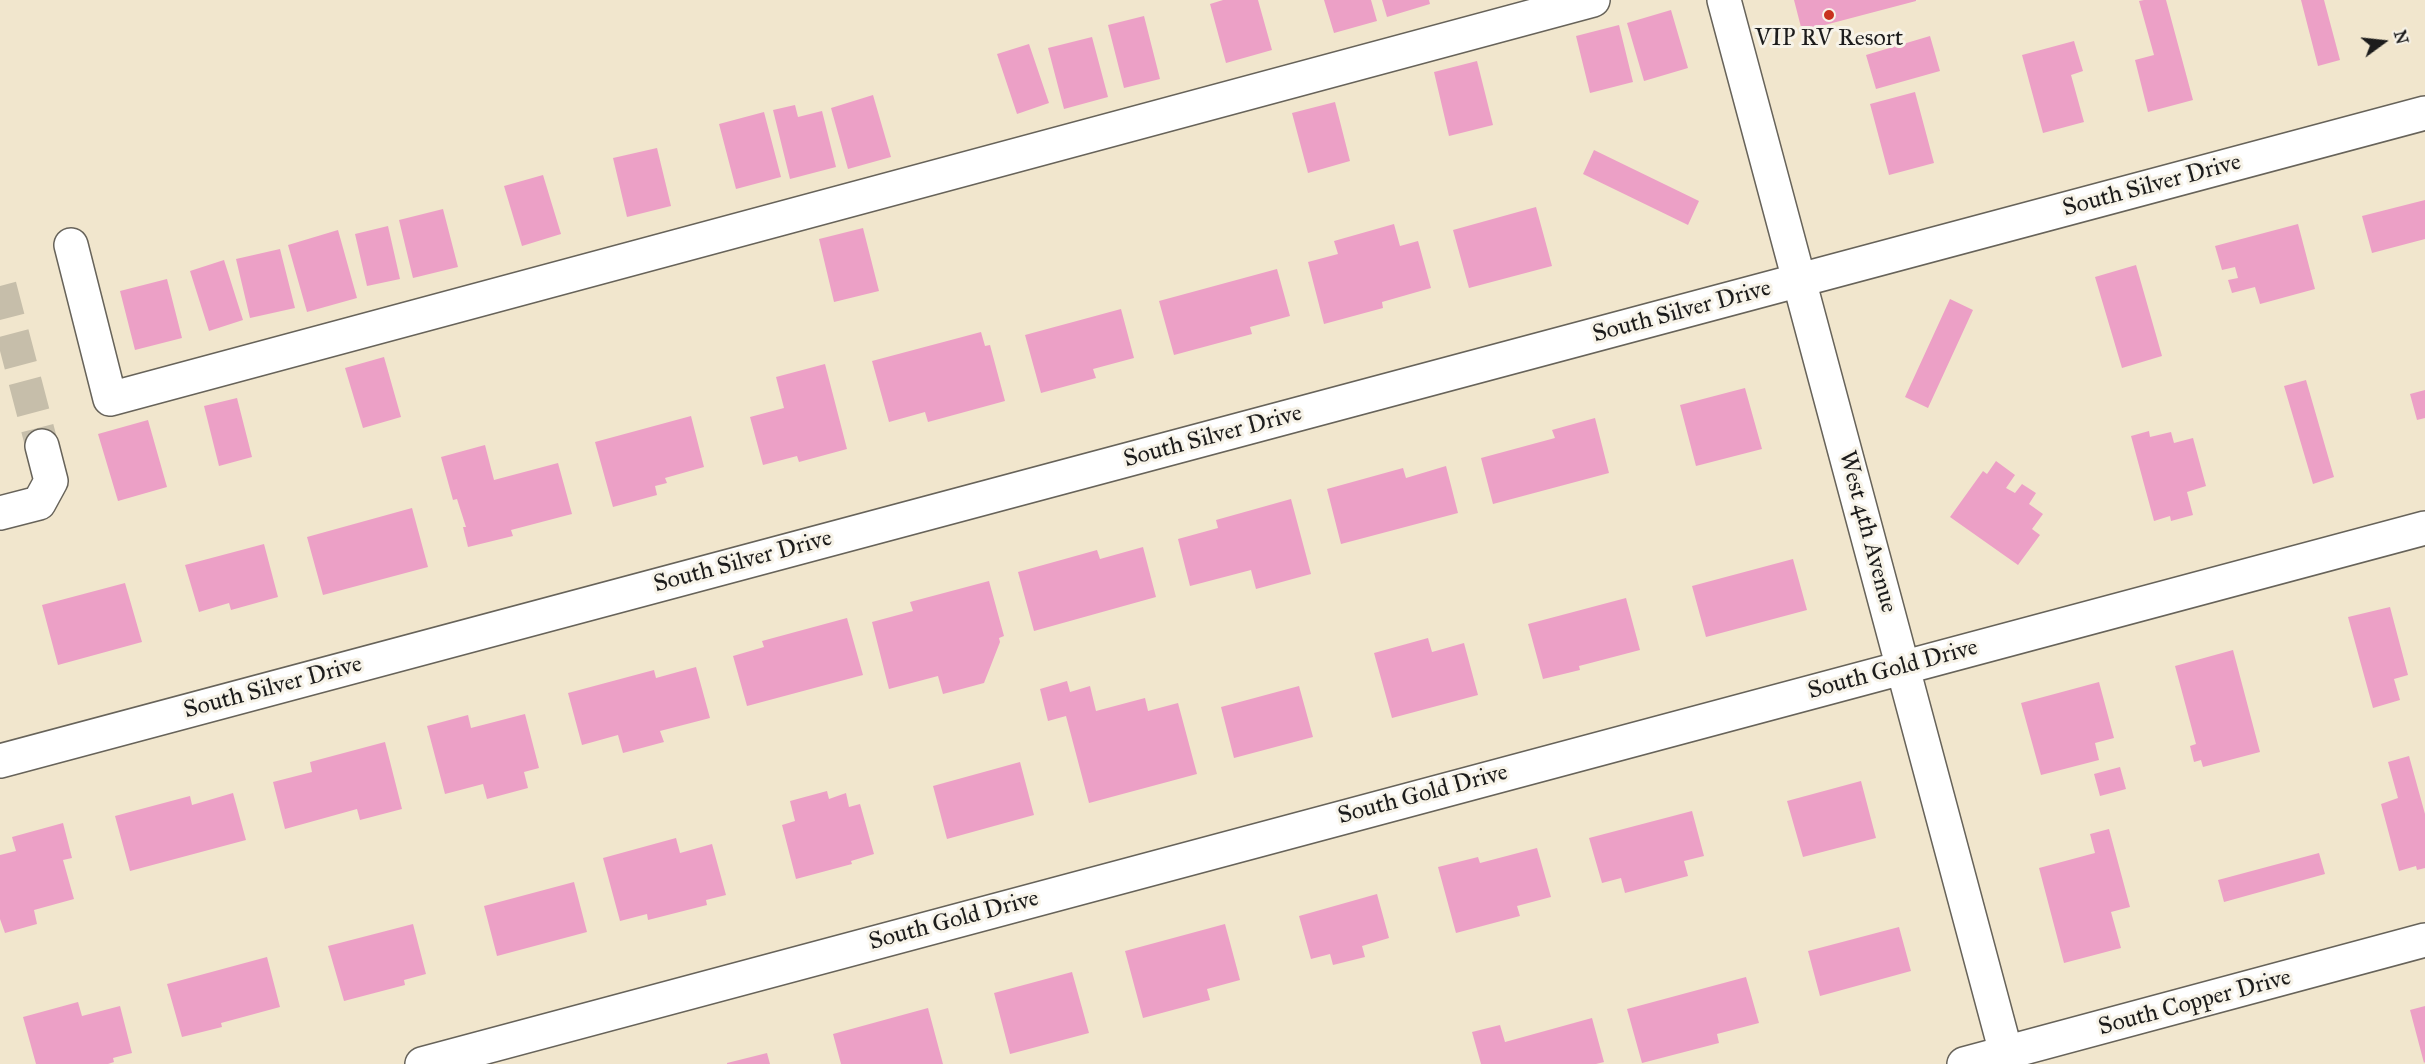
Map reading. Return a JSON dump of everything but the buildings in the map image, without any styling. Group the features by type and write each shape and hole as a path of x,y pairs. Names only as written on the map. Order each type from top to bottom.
{"street":[{"path":"71,245 110,399 1593,0"},
{"name":"West 4th Avenue","path":"1724,0 2007,1058"},
{"name":"South Silver Drive","path":"0,761 2425,113"},
{"path":"0,513 39,503 51,481 42,446"},
{"name":"South Gold Drive","path":"422,1064 2425,528"},
{"name":"South Copper Drive","path":"1964,1064 2007,1058 2425,940"}],"tunnel":[{"path":"0,286 42,446"}],"place":[{"name":"VIP RV Resort","path":"1829,15"}]}
